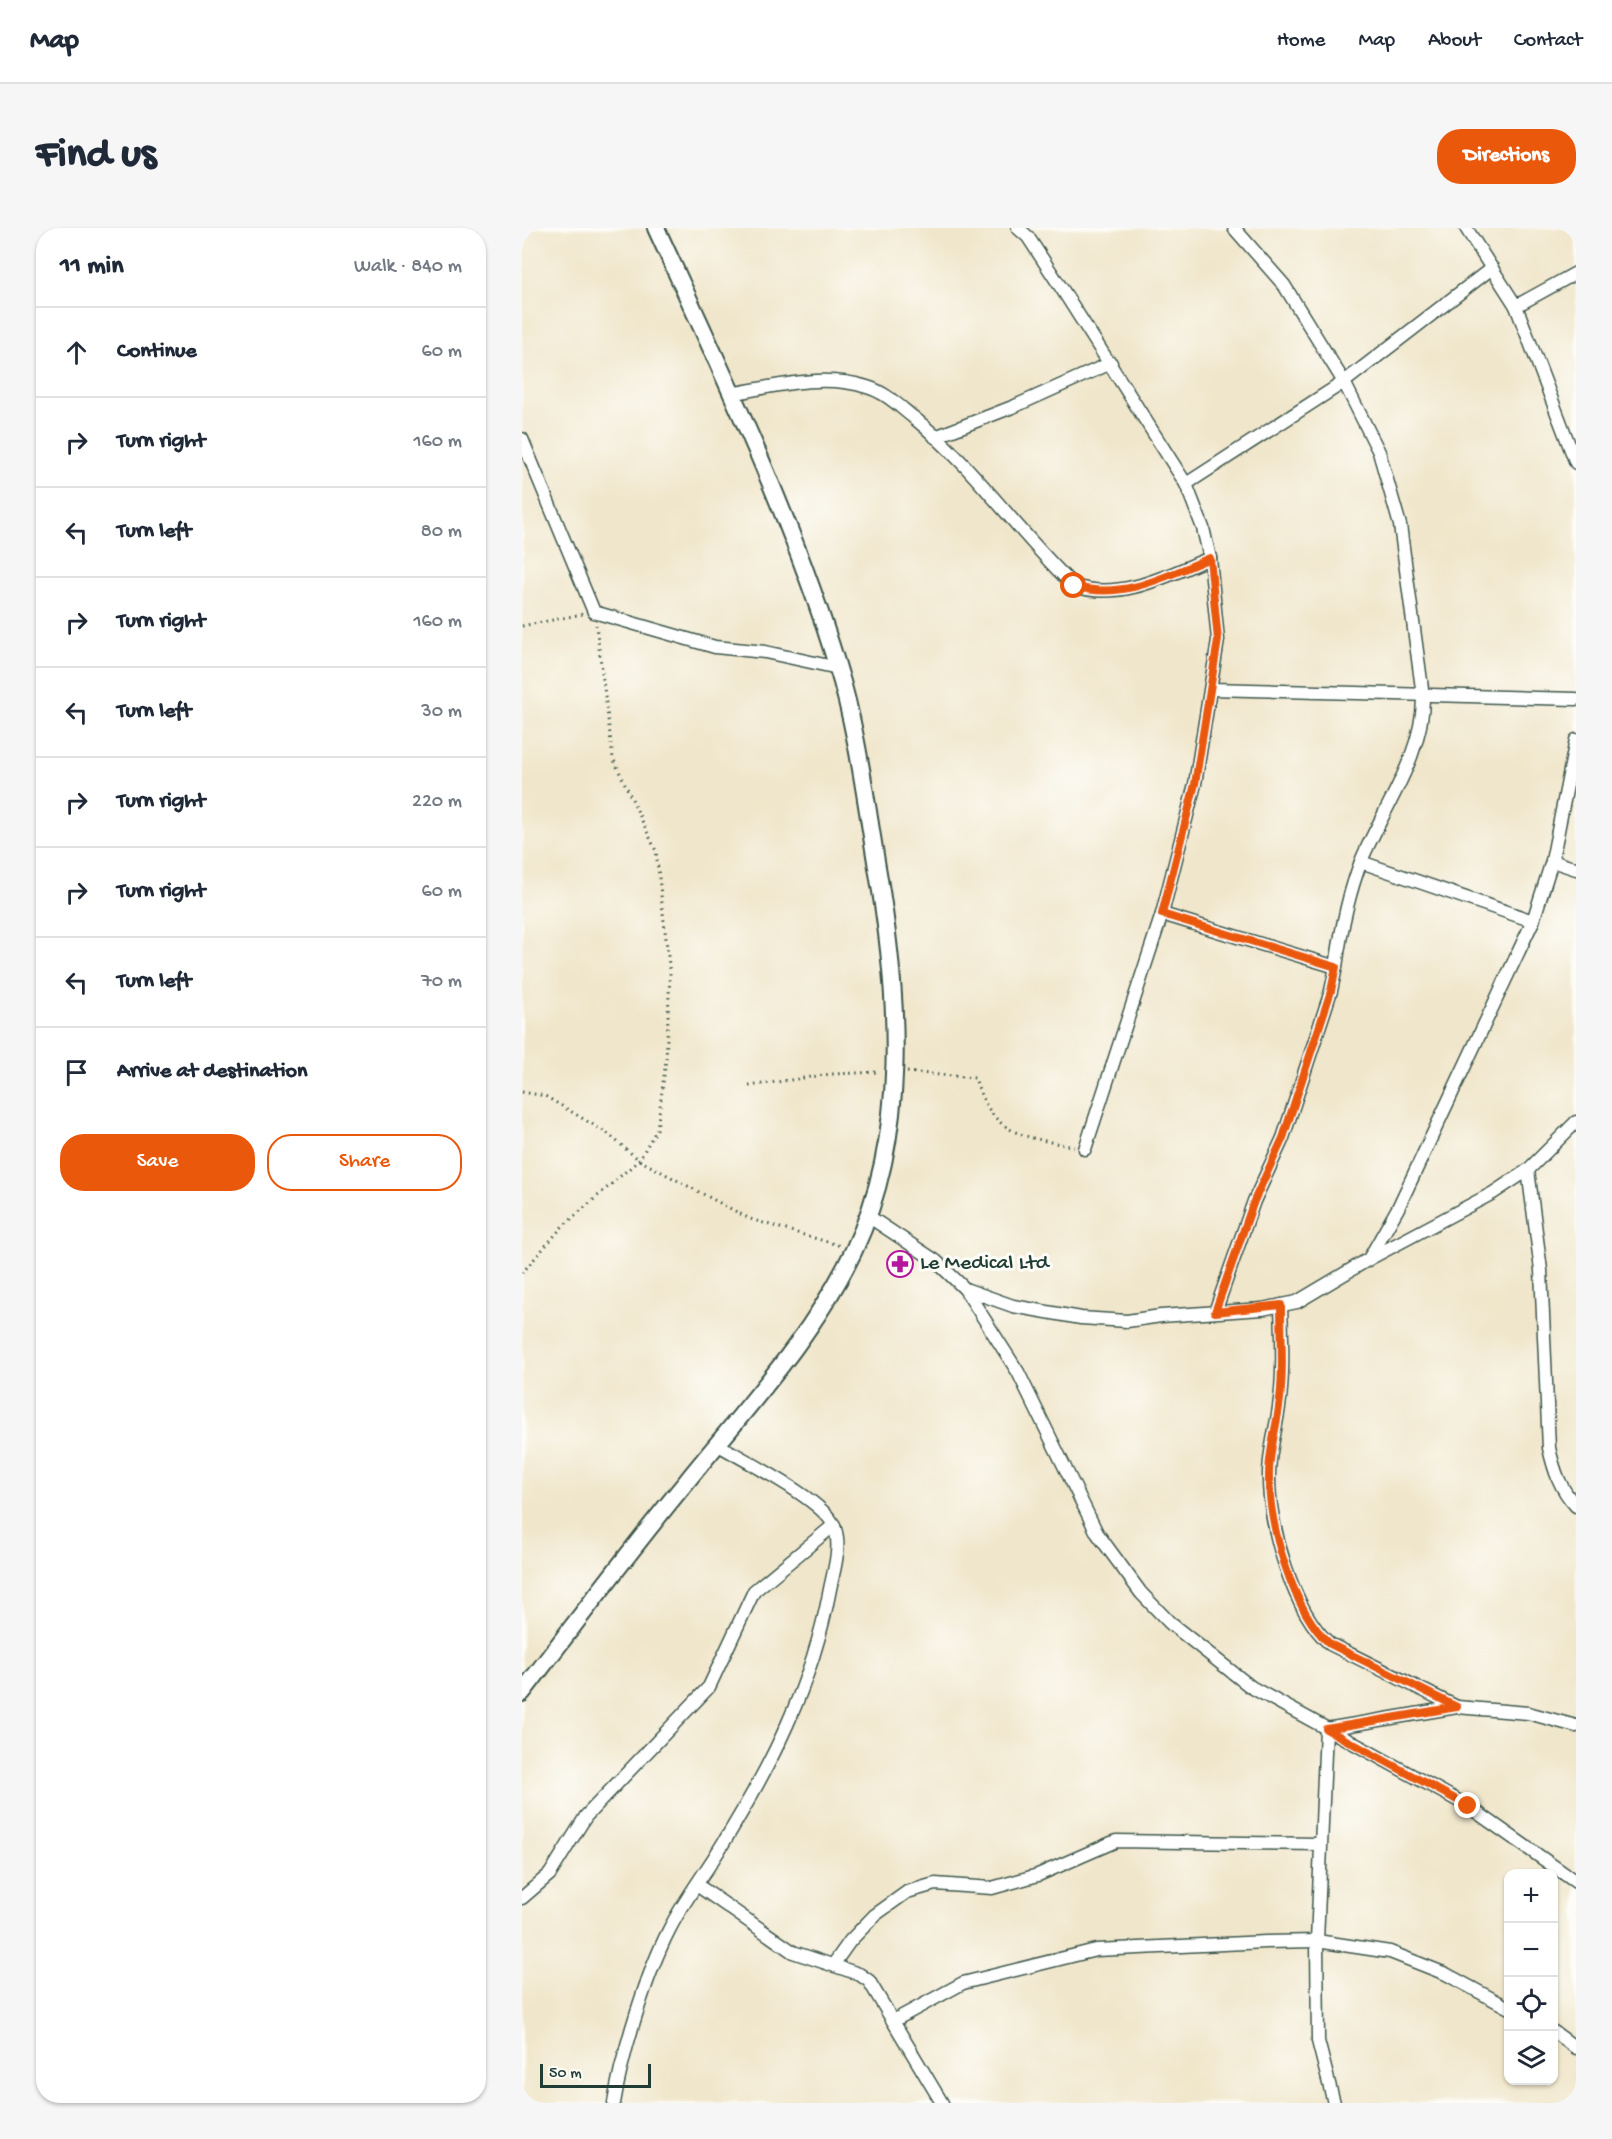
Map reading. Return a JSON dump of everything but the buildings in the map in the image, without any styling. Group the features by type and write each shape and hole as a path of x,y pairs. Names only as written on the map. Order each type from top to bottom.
{"main road":[{"path":"522,1693 638,1541 793,1348 854,1251 868,1216 884,1160 893,1102 890,944 856,746 838,668 806,570 731,394 656,228"}],"street":[{"path":"1037,228 1023,233 1111,363 1186,484 1203,528 1210,558 1218,640 1195,784 1162,914 1085,1149"},
{"path":"1215,1312 1254,1201 1283,1138 1331,991 1342,920 1361,862 1414,749 1424,721 1423,696 1400,525 1379,452 1344,381 1284,285 1234,228"},
{"path":"1466,228 1516,306 1576,463"},
{"path":"1186,484 1344,381 1492,268"},
{"path":"1516,306 1576,273"},
{"path":"935,437 1015,406 1111,363"},
{"path":"731,394 805,381 847,382 868,387 886,396 974,473 1074,586 1094,592 1139,587 1210,558"},
{"path":"522,439 594,612 715,647 765,652 838,668"},
{"path":"1211,689 1576,699"},
{"path":"1368,1259 1398,1208 1533,921 1552,861 1576,740"},
{"path":"1552,861 1576,869"},
{"path":"1361,862 1533,921"},
{"path":"1162,914 1336,967"},
{"path":"965,1289 1013,1306 1081,1318 1127,1321 1297,1302 1329,1285 1368,1259 1493,1193 1528,1170 1576,1122"},
{"path":"1528,1170 1541,1270 1549,1448 1554,1471 1566,1494 1576,1506"},
{"path":"868,1216 936,1261 965,1289 1018,1372 1097,1533 1141,1593 1170,1623 1251,1687 1468,1806 1576,1882"},
{"path":"1281,1305 1282,1367 1269,1474 1270,1508 1291,1583 1304,1614 1315,1632 1330,1644 1457,1707"},
{"path":"614,2103 617,2084 649,1982 669,1930 775,1754 802,1696 826,1613 837,1549 834,1525 812,1501 717,1444"},
{"path":"522,1898 550,1874 586,1816 709,1687 754,1591 834,1525"},
{"path":"1326,1729 1457,1707 1528,1713 1576,1725"},
{"path":"1326,1729 1319,1844 1318,2041 1334,2103"},
{"path":"833,1965 850,1941 875,1915 907,1892 935,1884 992,1888 1038,1875 1116,1841 1319,1844"},
{"path":"697,1885 793,1952 833,1965 869,1981 942,2103"},
{"path":"893,2021 963,1983 1096,1950 1317,1941 1390,1952 1446,1974 1504,2005"},
{"path":"1558,2035 1576,2048"}],"path":[{"path":"522,626 594,612 613,758 656,851 670,974 666,1060 657,1129 639,1160 562,1227 522,1273"},
{"path":"750,1086 831,1074 894,1071 975,1078 982,1101 999,1125 1034,1138 1085,1149"},
{"path":"522,1092 545,1096 607,1133 639,1160 750,1219 854,1251"}],"place":[{"name":"Le Medical Ltd","path":"900,1264"}],"route":[{"path":"1074,586 1094,592 1139,587 1210,558 1218,640 1195,784 1162,914 1336,967 1331,991 1283,1138 1254,1201 1215,1312 1262,1309 1281,1305 1282,1367 1269,1474 1270,1508 1291,1583 1304,1614 1315,1632 1356,1659 1457,1707 1326,1729 1468,1806"}]}
